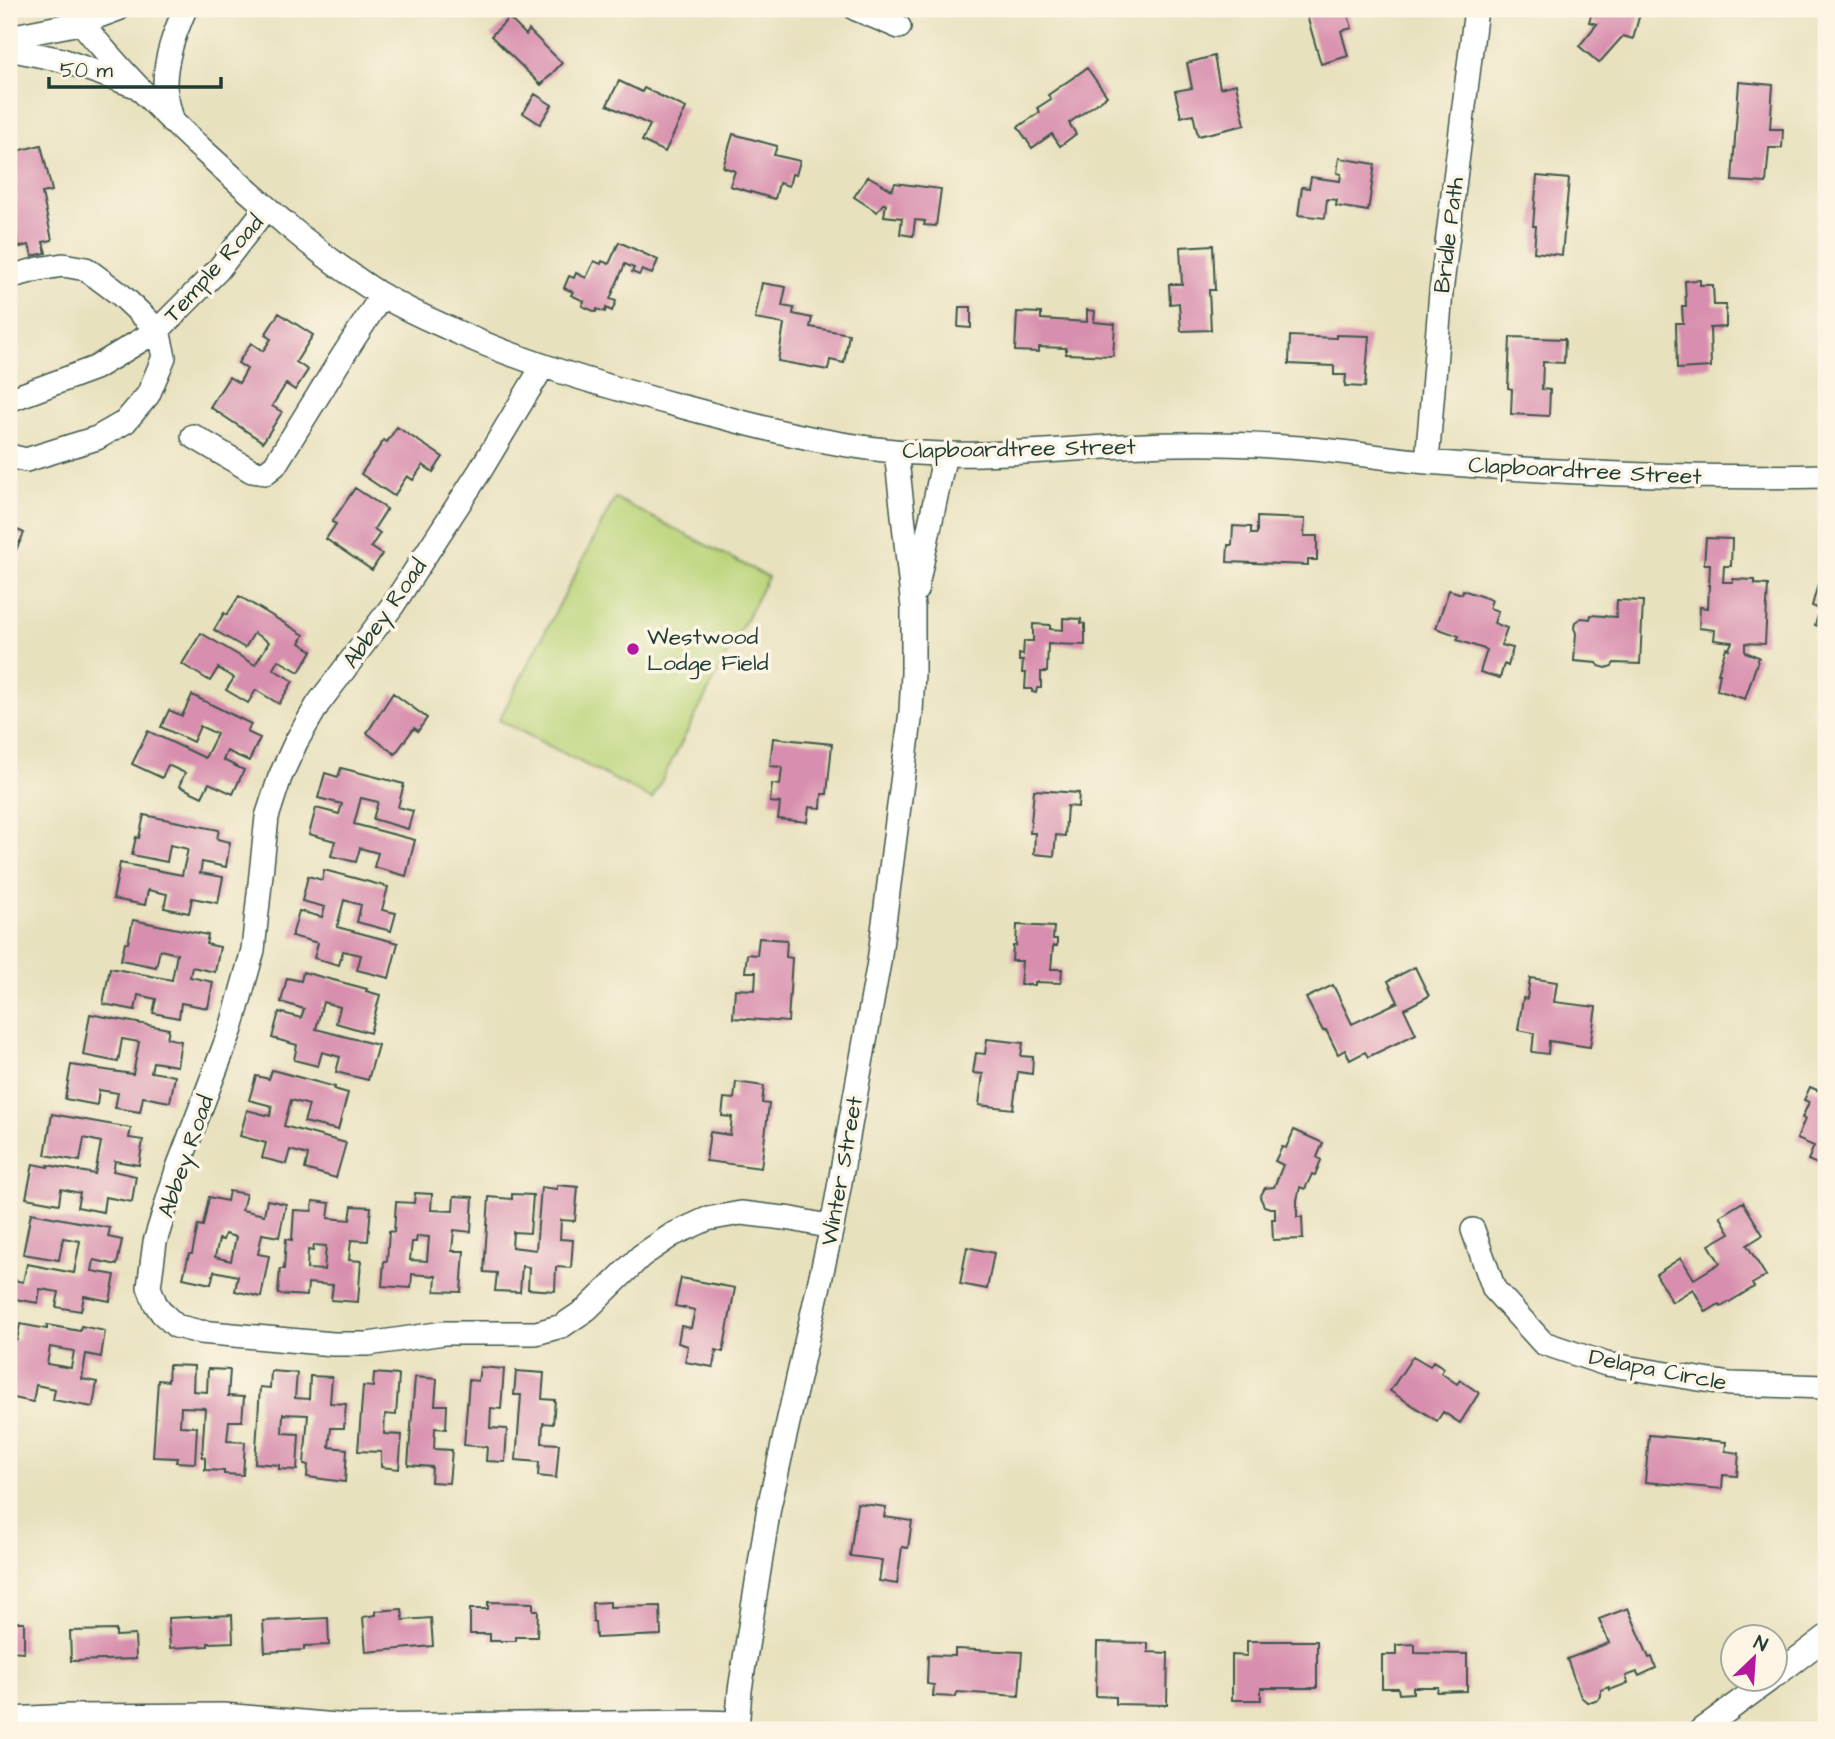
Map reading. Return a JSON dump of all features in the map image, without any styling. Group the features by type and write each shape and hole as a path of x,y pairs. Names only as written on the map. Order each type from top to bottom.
{"street":[{"path":"9,37 77,16 118,9"},
{"path":"173,123 165,87 166,76 176,29 185,9"},
{"path":"856,9 899,27"},
{"name":"Bridle Path","path":"1427,461 1441,292 1476,9"},
{"name":"Clapboardtree Street","path":"77,16 135,86 173,123 300,237 382,295 478,342 543,366 781,433 896,452 1035,452 1187,443 1287,447 1427,461 1628,474 1826,476"},
{"path":"9,49 62,60 135,86"},
{"name":"Temple Road","path":"9,400 95,368 158,330 218,270 266,208"},
{"path":"9,278 64,265 86,269 158,330 164,356 148,395 125,422 97,438 26,460 9,456"},
{"path":"193,436 252,471 265,473 275,465 382,295"},
{"name":"Abbey Road","path":"543,366 480,471 393,606 318,704 296,741 280,777 267,817 253,950 231,1029 177,1170 155,1242 149,1287 155,1303 176,1326 200,1332 333,1344 368,1344 444,1333 536,1334 562,1326 587,1309 641,1256 672,1235 707,1219 741,1213 832,1227"},
{"name":"Winter Street","path":"737,1727 740,1690 769,1507 832,1227 878,962 911,712 913,607 896,452"},
{"name":"Winter Street","path":"913,607 945,454"},
{"name":"Delapa Circle","path":"1473,1230 1494,1289 1544,1343 1606,1364 1730,1384 1826,1387"},
{"path":"1790,1664 1826,1637"},
{"path":"1701,1730 1749,1694"},
{"path":"9,1719 223,1715 345,1728 701,1722 737,1727"}],"green space":[{"name":"Westwood Lodge Field","path":"615,498 768,577 652,799 499,720"},
{"path":"106,1726 202,1727 223,1730 58,1730"}],"building":[{"path":"1305,9 1346,9 1352,28 1341,31 1348,56 1321,64"},
{"path":"1593,9 1641,10 1633,39 1623,36 1599,63 1579,46 1597,24 1589,22"},
{"path":"509,18 526,35 529,30 562,63 541,85 491,36"},
{"path":"1214,56 1220,88 1236,84 1245,125 1198,136 1193,114 1181,117 1175,91 1192,88 1187,63"},
{"path":"1087,68 1107,96 1069,123 1076,134 1060,146 1052,134 1032,148 1018,127 1040,112 1037,108 1051,99 1048,95"},
{"path":"619,81 642,92 644,88 686,108 665,152 642,141 650,125 607,105"},
{"path":"1739,82 1773,85 1770,129 1783,129 1782,148 1769,148 1766,183 1732,181"},
{"path":"535,94 552,105 540,124 523,113"},
{"path":"733,134 777,146 774,155 800,161 789,186 779,183 775,199 730,186 735,171 723,167"},
{"path":"41,145 52,191 42,193 52,240 43,242 46,253 32,256 29,245 19,247 12,218 9,219 9,153"},
{"path":"1339,158 1375,164 1368,211 1336,206 1337,200 1327,199 1325,218 1298,215 1302,187 1309,188 1311,177 1340,181 1341,174 1337,173"},
{"path":"868,176 892,190 895,183 941,189 936,226 924,225 925,221 915,220 913,236 900,234 902,218 884,216 886,204 877,212 854,197"},
{"path":"1537,176 1569,179 1562,255 1534,252"},
{"path":"619,242 658,260 652,274 642,270 639,275 632,272 634,268 625,264 610,299 616,301 612,311 606,308 605,312 597,309 596,312 582,306 584,301 564,288 569,276 574,278 576,273 586,278 594,261 609,264"},
{"path":"1213,245 1215,290 1209,290 1211,330 1181,331 1179,303 1170,304 1169,284 1182,284 1180,247"},
{"path":"1700,280 1700,285 1713,285 1714,305 1726,305 1726,327 1710,328 1711,367 1677,369 1676,323 1683,323 1682,306 1686,306 1685,281"},
{"path":"762,283 786,287 782,306 794,308 793,314 812,318 810,327 849,334 844,363 830,360 828,370 778,361 784,324 755,319"},
{"path":"959,307 971,307 971,328 958,327"},
{"path":"1087,310 1095,311 1094,322 1115,324 1113,356 1066,354 1066,348 1039,347 1039,352 1015,351 1017,312 1041,313 1041,319 1087,322"},
{"path":"279,313 313,335 296,362 308,370 295,390 286,384 272,406 282,412 263,442 210,407 229,377 239,383 247,369 238,363 251,343 263,351 271,339 265,335"},
{"path":"1336,335 1369,336 1365,387 1345,386 1346,375 1334,375 1334,366 1289,364 1290,336 1336,338"},
{"path":"1510,337 1565,339 1564,363 1543,362 1542,389 1550,390 1549,416 1511,414 1512,389 1508,388"},
{"path":"397,427 443,457 433,472 423,465 413,480 407,476 394,496 361,474 384,440 387,442"},
{"path":"355,488 387,509 374,529 380,533 371,547 382,554 372,570 326,539 336,524 332,522"},
{"path":"1257,517 1305,519 1304,536 1317,536 1317,560 1308,560 1308,565 1227,562 1228,545 1232,545 1233,526 1251,527 1251,534 1257,534"},
{"path":"9,526 24,533 9,565"},
{"path":"1706,538 1732,539 1731,566 1724,566 1723,582 1733,582 1733,579 1755,580 1755,584 1768,585 1765,644 1745,643 1745,652 1759,657 1745,699 1717,690 1718,673 1726,648 1729,649 1732,642 1714,640 1715,630 1699,628 1700,607 1708,608 1710,564 1704,564"},
{"path":"1818,584 1826,585 1826,628 1815,625 1820,609 1812,606"},
{"path":"1449,590 1462,594 1463,590 1492,600 1489,608 1498,611 1494,623 1507,628 1501,645 1513,648 1508,666 1504,664 1500,678 1480,672 1487,650 1457,640 1459,636 1436,628"},
{"path":"239,596 304,635 300,643 312,651 299,672 278,660 273,669 293,681 279,704 256,690 248,703 226,690 234,678 218,668 210,681 182,664 201,633 255,665 269,642 254,633 245,648 214,630"},
{"path":"1617,600 1643,601 1640,664 1614,663 1606,668 1597,663 1574,661 1575,622 1581,618 1590,619 1591,615 1616,617"},
{"path":"1063,618 1081,619 1081,623 1085,624 1085,645 1048,644 1047,672 1041,672 1041,688 1037,688 1036,693 1032,692 1032,689 1025,689 1026,673 1022,673 1023,661 1019,661 1019,654 1023,655 1024,641 1033,641 1033,624 1050,625 1050,629 1063,630"},
{"path":"393,693 427,718 418,731 414,728 395,754 367,733"},
{"path":"192,695 251,724 247,732 260,738 249,761 227,751 223,760 244,770 233,794 209,783 202,797 179,786 185,773 168,765 162,778 132,764 148,731 205,758 217,734 200,726 193,742 161,727 169,710 182,716"},
{"path":"773,738 832,744 827,794 822,794 821,808 809,807 807,822 778,819 780,803 770,802 772,784 780,785 782,767 770,766"},
{"path":"341,768 404,784 398,807 413,811 408,829 373,819 378,802 361,798 354,824 415,840 406,876 374,867 378,853 360,848 356,862 331,856 335,841 309,834 316,808 339,814 342,804 318,798 325,773 338,777"},
{"path":"1034,790 1079,793 1078,807 1067,806 1065,836 1056,835 1054,856 1034,854 1035,833 1030,833"},
{"path":"144,815 219,830 217,839 230,842 226,867 202,862 200,873 223,877 218,903 192,898 189,913 164,908 167,894 148,890 145,905 113,899 120,863 182,875 188,849 170,845 167,862 132,855"},
{"path":"324,870 388,887 382,910 396,913 391,931 357,922 361,905 344,900 337,927 398,943 389,978 357,970 361,955 343,951 339,965 314,958 318,943 292,936 299,911 322,917 325,907 302,901 308,876 322,880"},
{"path":"133,920 208,935 206,944 220,947 215,972 192,967 190,977 213,982 208,1008 181,1003 179,1018 153,1013 156,999 138,995 135,1010 103,1004 110,968 172,980 177,954 160,950 156,967 121,960"},
{"path":"1017,925 1054,927 1053,939 1057,939 1057,946 1053,946 1051,969 1062,969 1061,983 1035,982 1035,985 1020,985 1022,961 1012,961"},
{"path":"759,938 787,940 786,957 792,958 788,1022 733,1018 735,989 755,990 756,972 745,972 747,954 757,955"},
{"path":"1415,967 1429,996 1404,1009 1416,1034 1368,1057 1365,1052 1350,1060 1345,1050 1338,1054 1306,998 1333,985 1352,1024 1398,1002 1388,981"},
{"path":"303,972 380,995 370,1033 336,1023 340,1007 323,1002 316,1029 378,1045 368,1080 336,1072 340,1057 322,1052 318,1066 294,1060 297,1045 272,1038 279,1012 301,1018 304,1009 281,1002 287,978 301,981"},
{"path":"1530,978 1557,982 1554,1002 1596,1007 1590,1047 1549,1041 1548,1054 1532,1052 1534,1033 1518,1030 1523,998 1527,999"},
{"path":"90,1014 169,1029 167,1038 181,1041 177,1066 153,1062 151,1072 175,1076 170,1102 143,1097 140,1112 115,1108 118,1093 99,1090 97,1105 65,1099 71,1065 133,1074 139,1042 122,1039 118,1062 83,1055"},
{"path":"987,1039 1023,1043 1021,1056 1033,1057 1032,1074 1018,1072 1013,1109 979,1105 983,1074 973,1073 976,1053 985,1054"},
{"path":"272,1070 348,1093 338,1130 304,1122 309,1105 291,1100 284,1126 346,1143 336,1178 305,1169 308,1155 290,1150 286,1164 262,1158 266,1143 240,1136 247,1110 270,1116 272,1106 249,1100 256,1076 269,1079"},
{"path":"736,1082 764,1086 762,1103 769,1104 761,1168 706,1161 710,1132 730,1135 732,1117 722,1116 724,1098 734,1099"},
{"path":"1810,1087 1826,1094 1826,1168 1808,1160 1814,1146 1797,1139 1805,1119 1802,1118 1809,1102 1804,1100"},
{"path":"52,1114 131,1128 129,1138 143,1140 139,1165 115,1161 113,1171 136,1176 132,1202 105,1197 103,1212 77,1207 80,1193 61,1189 59,1204 26,1198 33,1164 95,1174 101,1142 84,1138 80,1161 45,1155"},
{"path":"1294,1130 1323,1143 1317,1157 1321,1160 1305,1189 1300,1187 1297,1200 1297,1217 1302,1217 1303,1239 1273,1240 1272,1219 1275,1219 1275,1208 1264,1206 1260,1197 1265,1188 1274,1187 1283,1165 1275,1161 1282,1147 1286,1148"},
{"path":"557,1185 578,1187 575,1221 561,1220 560,1239 573,1240 571,1268 556,1267 555,1291 528,1289 529,1267 522,1266 520,1292 495,1291 497,1273 484,1272 489,1197 512,1199 512,1194 533,1195 530,1233 513,1232 512,1247 536,1250 541,1187 557,1189"},
{"path":"229,1191 246,1194 242,1210 264,1215 267,1200 286,1204 279,1237 262,1234 258,1254 269,1256 261,1297 235,1291 238,1276 214,1271 211,1284 183,1278 189,1254 192,1254 198,1225 203,1226 209,1197 227,1201","holes":["225,1234 236,1237 231,1261 215,1257 219,1239 223,1240"]},
{"path":"415,1193 432,1194 431,1210 453,1211 454,1196 473,1197 471,1232 454,1230 452,1251 464,1251 461,1292 435,1291 436,1276 412,1274 411,1288 382,1286 389,1231 394,1232 396,1202 414,1203","holes":["417,1236 429,1237 427,1261 410,1260 412,1242 416,1242"]},
{"path":"313,1201 330,1203 328,1218 350,1220 352,1206 371,1207 368,1241 351,1240 349,1260 361,1261 358,1302 331,1300 333,1285 308,1283 307,1296 278,1294 280,1269 284,1269 286,1239 292,1240 294,1210 312,1211","holes":["314,1245 326,1246 324,1270 307,1269 308,1250 313,1251"]},
{"path":"1743,1202 1763,1235 1747,1245 1766,1276 1752,1284 1754,1287 1721,1307 1719,1304 1706,1312 1693,1289 1672,1302 1656,1274 1681,1258 1694,1279 1720,1263 1709,1245 1730,1233 1720,1216"},
{"path":"31,1213 110,1228 108,1237 122,1240 117,1265 94,1260 92,1271 115,1275 110,1301 84,1296 81,1311 56,1307 59,1292 40,1289 38,1303 9,1298 9,1279 23,1282 27,1264 74,1273 80,1241 63,1238 59,1260 23,1254"},
{"path":"967,1247 994,1253 987,1289 960,1284"},
{"path":"681,1278 735,1288 723,1352 716,1350 713,1367 685,1362 688,1346 678,1343 681,1326 691,1328 695,1310 675,1306"},
{"path":"20,1324 47,1329 47,1325 80,1331 81,1326 105,1331 101,1357 86,1354 82,1379 97,1382 93,1407 53,1400 55,1389 36,1385 33,1402 9,1397 9,1339 17,1340","holes":["50,1347 74,1351 71,1368 47,1364"]},
{"path":"1413,1356 1430,1366 1433,1361 1444,1368 1441,1373 1457,1384 1460,1380 1479,1393 1460,1423 1443,1412 1437,1421 1390,1391"},
{"path":"169,1365 194,1366 193,1391 207,1392 208,1369 230,1370 228,1396 244,1397 242,1421 229,1421 227,1441 245,1442 243,1475 205,1470 205,1458 202,1457 205,1408 181,1407 180,1426 197,1427 195,1463 176,1462 177,1458 153,1457 158,1380 168,1381"},
{"path":"480,1367 504,1369 501,1409 491,1408 490,1428 507,1429 505,1462 486,1461 487,1447 464,1445 469,1380 478,1381"},
{"path":"271,1371 297,1373 295,1398 309,1399 310,1376 332,1377 330,1403 346,1404 344,1428 331,1428 329,1447 347,1449 345,1482 307,1477 308,1465 304,1464 308,1415 283,1414 282,1433 299,1434 297,1470 255,1463 260,1387 270,1388"},
{"path":"516,1371 544,1373 542,1399 555,1400 553,1424 543,1423 542,1443 559,1444 556,1478 538,1476 539,1462 516,1460 521,1395 514,1395"},
{"path":"374,1373 399,1375 396,1415 385,1414 384,1434 402,1435 399,1469 381,1467 381,1452 358,1451 363,1386 373,1387"},
{"path":"415,1377 437,1379 435,1405 447,1405 446,1429 435,1428 434,1449 452,1450 449,1483 431,1482 432,1467 408,1465"},
{"path":"1649,1435 1726,1442 1725,1451 1739,1453 1737,1476 1723,1475 1722,1489 1645,1482"},
{"path":"857,1503 886,1507 884,1517 912,1521 908,1548 902,1547 897,1584 879,1581 882,1560 850,1556"},
{"path":"488,1602 533,1603 533,1610 538,1610 537,1637 516,1637 516,1641 490,1641 490,1634 470,1634 470,1609 488,1609"},
{"path":"610,1602 610,1607 660,1606 661,1635 596,1638 592,1603"},
{"path":"1628,1608 1649,1658 1652,1657 1656,1668 1639,1676 1637,1672 1626,1676 1628,1683 1610,1690 1609,1687 1601,1690 1598,1700 1587,1702 1581,1697 1567,1659 1609,1643 1599,1619"},
{"path":"402,1609 403,1620 431,1618 433,1646 366,1652 363,1617 376,1615 376,1611"},
{"path":"232,1615 233,1642 170,1648 168,1618"},
{"path":"328,1618 329,1645 304,1646 304,1650 265,1652 263,1621"},
{"path":"9,1622 24,1622 24,1652 9,1651"},
{"path":"116,1630 116,1636 135,1635 136,1659 71,1661 70,1631"},
{"path":"1247,1641 1317,1641 1317,1688 1261,1688 1261,1700 1232,1700 1232,1655 1247,1656"},
{"path":"1097,1642 1148,1643 1148,1652 1168,1653 1167,1705 1116,1704 1116,1697 1096,1696"},
{"path":"1415,1644 1415,1653 1467,1654 1467,1691 1437,1692 1438,1687 1413,1687 1413,1693 1399,1694 1398,1688 1382,1688 1382,1655 1396,1655 1396,1645"},
{"path":"955,1649 1022,1652 1019,1696 957,1692 956,1697 933,1696 934,1685 927,1684 928,1655 955,1656"}],"place":[{"name":"Westwood Lodge Field","path":"633,649"}]}
